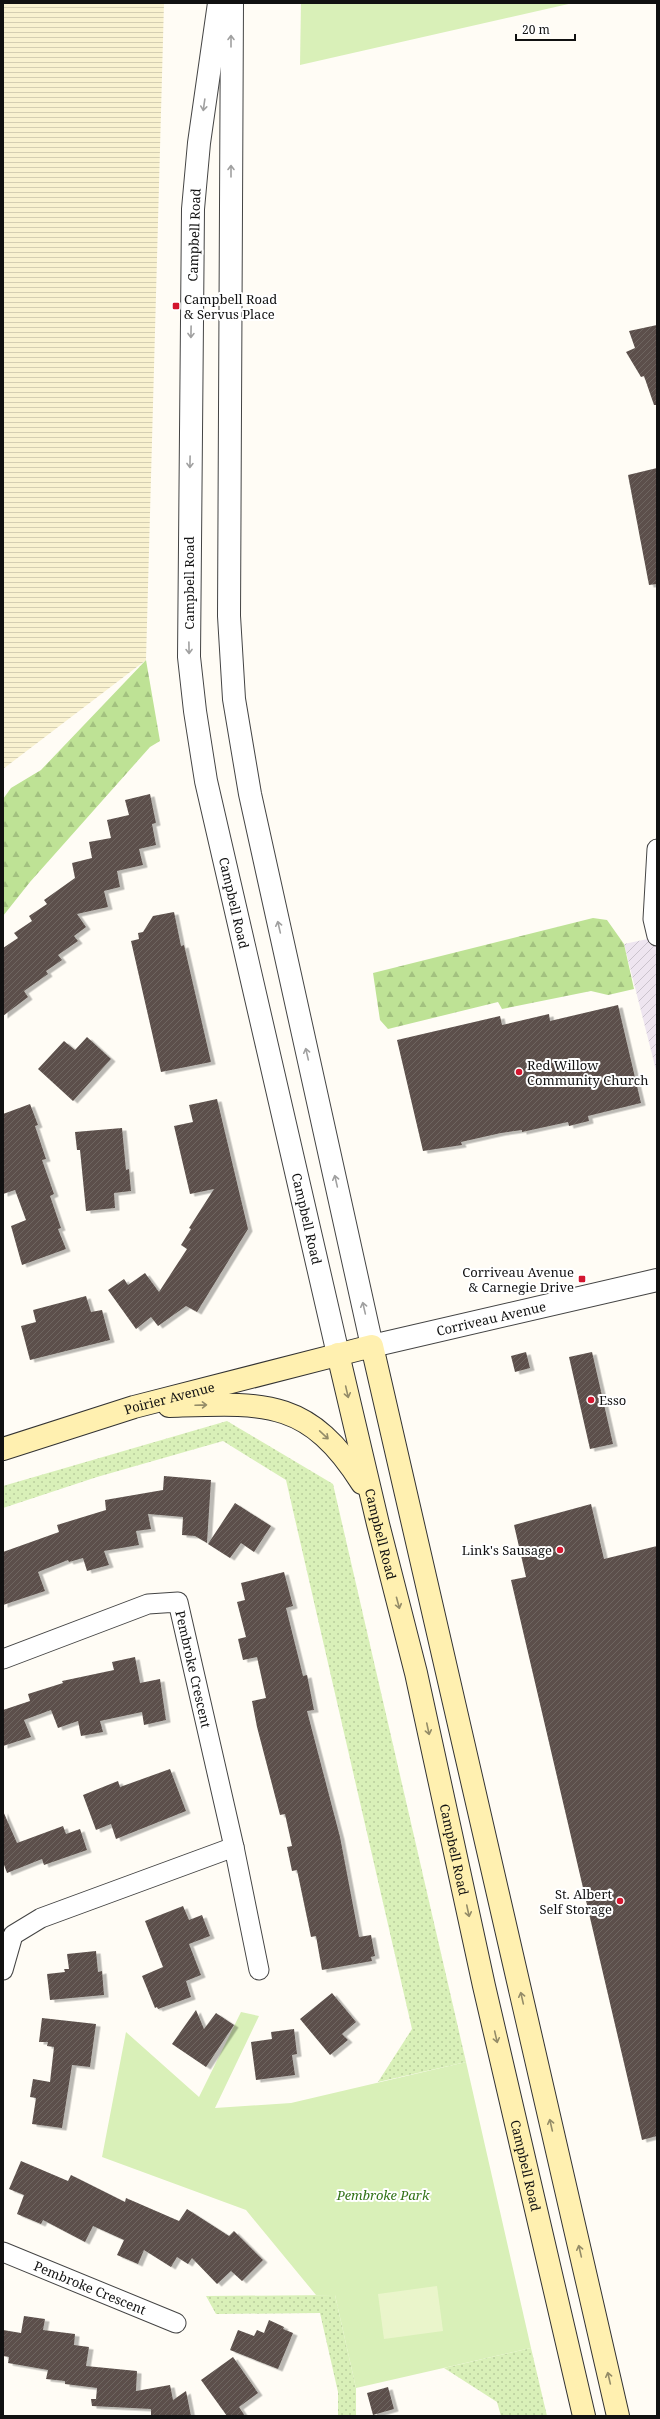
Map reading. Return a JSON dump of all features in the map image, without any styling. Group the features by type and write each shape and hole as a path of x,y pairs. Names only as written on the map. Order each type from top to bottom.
{"main road":[{"name":"Poirier Avenue","path":"3,1449 134,1407 372,1346"},
{"path":"372,1346 618,2416"},
{"name":"Campbell Road","path":"338,1354 378,1524 416,1673 486,1993 584,2416"},
{"path":"134,1407 240,1404 274,1409 301,1419 318,1429 348,1460 365,1488 378,1524"}],"street":[{"name":"Campbell Road","path":"219,3 199,143 192,209 189,657 195,711 206,781 338,1354"},
{"path":"232,3 229,616 234,699 252,806 372,1346"},
{"path":"657,849 653,919 657,936"},
{"name":"Corriveau Avenue","path":"372,1346 657,1280"},
{"name":"Pembroke Crescent","path":"3,1659 148,1604 178,1602 234,1847 259,1970"},
{"path":"3,1970 13,1935 41,1918 234,1847"},
{"name":"Pembroke Crescent","path":"3,2252 176,2323"}],"shaded area":[{"path":"3,3 164,3 146,660 3,769"},
{"path":"657,937 657,1074 624,944"}],"green space":[{"path":"301,3 573,3 300,65"},
{"path":"146,660 160,741 150,747 30,882 3,916 3,799 11,788 41,770"},
{"path":"593,918 607,920 624,944 634,989 608,995 591,991 502,1009 498,1002 388,1029 380,1020 373,973"},
{"path":"227,1421 333,1484 466,2062 378,2082 412,2029 286,1480 223,1441 97,1477 3,1508 3,1486"},
{"name":"Pembroke Park","path":"241,2012 259,2016 215,2108 291,2103 466,2062 531,2348 356,2388 335,2295 316,2295 246,2210 102,2157 126,2032 199,2097"},
{"path":"437,2286 443,2331 384,2339 378,2294"},
{"path":"335,2295 356,2388 356,2416 338,2416 338,2392 320,2313 216,2314 206,2296"},
{"path":"531,2348 547,2416 501,2416 497,2402 444,2368"}],"building":[{"path":"657,325 657,405 654,405 644,376 641,377 626,352 635,348 629,331"},
{"path":"657,468 657,584 649,585 628,475"},
{"path":"150,794 156,823 152,824 156,845 139,849 143,865 117,871 120,887 104,891 108,907 77,914 86,927 74,936 78,941 58,955 62,960 46,971 48,974 24,991 28,997 3,1016 3,948 18,938 14,933 32,921 29,916 47,904 44,900 75,878 72,863 92,858 89,842 111,838 107,820 129,815 125,800"},
{"path":"174,912 181,946 184,945 211,1062 161,1072 131,941 139,939 138,933 143,932 153,916"},
{"name":"Red Willow Community Church","path":"618,1005 641,1103 588,1116 589,1121 569,1126 568,1122 522,1132 522,1130 501,1133 461,1142 462,1145 423,1151 397,1040 500,1016 502,1025 549,1014 550,1021"},
{"path":"87,1037 111,1059 73,1101 38,1069 64,1041 75,1050"},
{"path":"217,1099 248,1229 197,1312 186,1306 158,1326 151,1317 136,1329 108,1290 124,1279 128,1285 145,1273 159,1292 187,1249 181,1245 191,1229 189,1228 214,1189 190,1194 174,1126 193,1122 189,1105"},
{"path":"30,1104 38,1125 35,1126 46,1159 42,1160 54,1194 50,1196 61,1228 58,1229 66,1249 22,1265 11,1226 26,1220 15,1190 3,1194 3,1114"},
{"path":"122,1128 126,1170 129,1169 131,1191 114,1193 115,1208 86,1211 80,1150 77,1150 75,1132"},
{"path":"86,1296 91,1312 102,1310 110,1340 30,1360 21,1326 36,1322 33,1310"},
{"path":"526,1352 530,1368 515,1372 511,1356"},
{"name":"Esso","path":"592,1352 613,1444 590,1449 569,1357"},
{"path":"164,1476 211,1480 207,1543 195,1536 182,1535 183,1517 148,1514 151,1529 136,1531 139,1545 104,1551 109,1565 87,1571 83,1558 69,1562 68,1560 38,1572 45,1591 3,1605 3,1552 59,1532 57,1525 106,1510 105,1500 163,1490"},
{"path":"235,1503 271,1526 254,1552 241,1543 230,1558 208,1544"},
{"name":"St. Albert Self Storage","path":"591,1504 604,1559 657,1546 657,2136 642,2140 511,1580 526,1577 514,1525"},
{"path":"284,1572 293,1606 286,1608 303,1676 307,1675 314,1710 307,1711 340,1837 359,1937 371,1935 375,1956 371,1957 372,1961 322,1970 316,1936 311,1937 297,1870 292,1871 287,1847 292,1846 285,1814 280,1815 257,1727 252,1701 266,1698 257,1657 243,1660 238,1639 246,1637 237,1602 245,1600 241,1583"},
{"path":"135,1657 140,1683 160,1679 166,1720 144,1725 142,1712 100,1721 103,1732 81,1736 78,1721 58,1728 51,1710 24,1720 31,1737 3,1746 3,1710 30,1701 28,1694 63,1683 62,1681 114,1670 112,1662"},
{"path":"170,1769 186,1811 116,1839 111,1824 96,1830 83,1795 118,1781 120,1787"},
{"path":"3,1811 17,1843 63,1826 66,1834 80,1829 87,1850 44,1865 42,1859 7,1873 3,1862"},
{"path":"183,1906 189,1920 202,1915 210,1936 189,1944 201,1975 186,1981 191,1997 158,2009 157,2007 155,2008 142,1976 163,1967 145,1921"},
{"path":"96,1951 98,1972 102,1971 104,1995 50,2000 47,1974 65,1972 64,1969 69,1969 67,1954"},
{"path":"332,1993 356,2022 342,2034 348,2040 330,2055 300,2019"},
{"path":"196,2010 204,2029 216,2013 234,2025 206,2067 172,2044"},
{"path":"42,2018 96,2024 90,2067 72,2065 62,2128 32,2124 36,2098 30,2097 33,2079 50,2082 54,2047 47,2046 48,2042 39,2042"},
{"path":"294,2029 297,2054 292,2055 295,2075 256,2080 251,2042 272,2039 271,2032"},
{"path":"21,2161 68,2181 71,2175 125,2202 126,2198 179,2221 187,2209 229,2236 234,2231 263,2260 242,2281 231,2271 217,2284 192,2258 188,2264 177,2257 171,2267 144,2250 138,2264 117,2255 124,2240 93,2226 85,2242 43,2220 41,2224 17,2214 24,2195 9,2189"},
{"path":"24,2316 45,2319 43,2330 75,2334 74,2345 89,2347 86,2366 137,2371 136,2391 170,2385 173,2400 186,2391 191,2416 151,2416 151,2409 92,2406 91,2399 96,2399 97,2388 65,2384 65,2381 46,2379 48,2370 8,2363 9,2357 3,2356 3,2330 21,2333"},
{"path":"269,2320 284,2327 283,2329 293,2333 278,2369 230,2350 238,2330 254,2336 257,2330 264,2333"},
{"path":"233,2357 258,2393 239,2407 245,2416 227,2416 201,2380"},
{"path":"388,2387 394,2409 373,2415 367,2393"}],"place":[{"name":"Campbell Road & Servus Place","path":"176,306"},
{"name":"Red Willow Community Church","path":"519,1072"},
{"name":"Corriveau Avenue & Carnegie Drive","path":"582,1279"},
{"name":"Esso","path":"591,1400"},
{"name":"Link's Sausage","path":"560,1550"},
{"name":"St. Albert Self Storage","path":"620,1901"}]}
